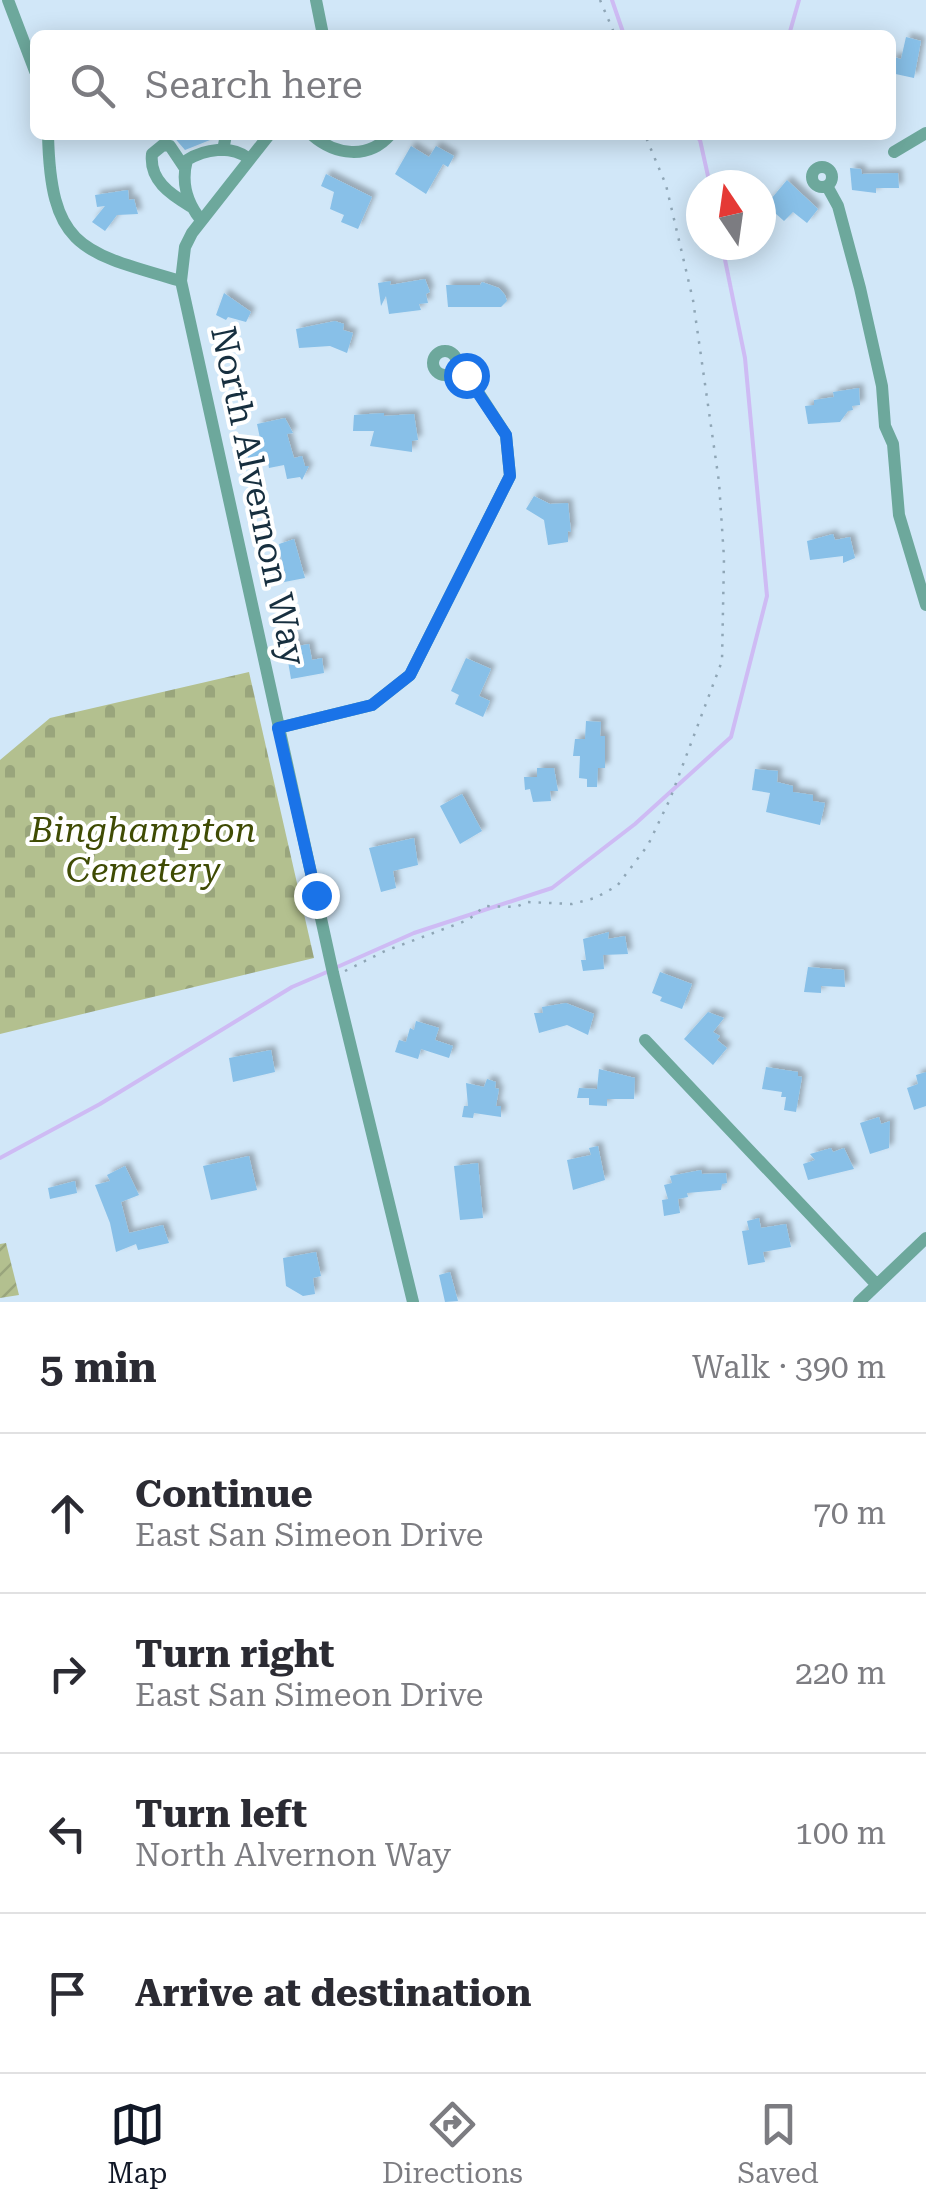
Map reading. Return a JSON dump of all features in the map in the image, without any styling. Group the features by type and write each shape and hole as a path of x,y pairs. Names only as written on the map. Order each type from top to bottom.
{"street":[{"path":"8,0 30,58"},
{"path":"316,0 322,30"},
{"path":"894,152 926,132"},
{"path":"48,140 56,212 77,240 108,260 180,281"},
{"path":"223,150 225,140"},
{"name":"North Alvernon Way","path":"264,140 201,220 185,248 180,281 334,975 413,1302"},
{"path":"318,140 330,150 354,152 384,140"},
{"path":"190,206 184,167 170,146 163,146 152,154 156,178 201,220"},
{"path":"184,167 195,155 223,150 240,152 248,158"},
{"path":"827,186 838,206 860,288 882,386 885,426 893,444 899,515 926,605"},
{"path":"278,728 372,705 410,675 503,491 510,476 506,435 466,375 456,370"},
{"path":"645,1040 877,1284"},
{"path":"859,1302 926,1238"}],"path":[{"path":"600,0 613,30"},
{"path":"334,975 468,920 485,906 516,907 527,902 572,904 618,886 648,845 670,800 722,662 724,558 719,482 694,300 666,185 647,140"}],"green space":[{"name":"Binghampton Cemetery","path":"249,672 314,958 0,1034 0,760 50,718"},
{"path":"6,1243 19,1295 0,1298 0,1244"}],"building":[{"path":"906,37 921,41 914,78 896,74 896,58 901,59"},
{"path":"176,140 210,140 185,150"},
{"path":"411,146 429,157 436,146 454,156 448,167 443,164 426,194 395,174"},
{"path":"850,168 861,169 862,174 898,173 899,188 876,188 876,193 852,190"},
{"path":"326,174 372,197 358,229 341,222 344,215 330,209 334,192 321,186"},
{"path":"787,180 818,209 807,223 793,212 784,221 776,214 776,193"},
{"path":"128,190 138,214 117,215 105,231 92,222 105,206 97,207 95,195"},
{"path":"425,279 430,292 426,294 428,303 419,304 421,310 389,314 386,296 381,306 378,283 391,281 390,285"},
{"path":"482,282 499,288 505,295 507,301 501,307 448,307 446,285"},
{"path":"224,293 251,312 246,322 216,315"},
{"path":"335,321 344,324 343,330 353,333 347,353 330,346 299,348 296,329"},
{"path":"859,388 860,405 852,406 853,410 840,422 808,424 805,406 814,405 814,400 834,397 833,392"},
{"path":"414,414 418,440 412,441 412,452 370,446 374,431 353,431 354,415"},
{"path":"285,418 293,433 287,434 294,458 302,456 305,466 309,466 302,480 287,479 284,465 269,468 267,456 249,461 245,447 261,443 257,424"},
{"path":"534,496 550,504 568,503 568,542 548,545 544,520 526,509"},
{"path":"833,534 835,540 850,537 855,558 843,563 843,556 810,560 807,541"},
{"path":"294,539 305,578 274,584 271,563 282,562 279,544"},
{"path":"296,636 298,646 309,644 312,660 322,658 324,673 291,679 284,638"},
{"path":"466,658 491,669 479,696 490,701 483,717 455,704 459,695 451,691"},
{"path":"586,721 601,722 600,736 605,736 605,768 598,768 597,787 587,787 587,779 579,778 580,756 573,756 575,739 585,739"},
{"path":"537,768 554,768 558,791 550,791 551,801 533,802 530,789 525,790 524,777 537,777"},
{"path":"755,769 778,771 777,782 825,803 820,825 766,812 770,793 752,790"},
{"path":"462,794 482,831 460,844 440,806"},
{"path":"414,838 418,865 393,871 396,888 381,892 369,848"},
{"path":"609,932 608,939 625,936 628,954 603,955 604,969 583,971 583,939"},
{"path":"808,967 844,970 845,987 821,986 821,993 804,992"},
{"path":"660,972 692,984 682,1009 660,1001 662,997 652,993"},
{"path":"566,1003 594,1014 588,1035 567,1025 539,1033 534,1013 543,1013 542,1007"},
{"path":"708,1012 724,1018 713,1032 727,1048 713,1065 684,1039"},
{"path":"416,1021 439,1028 435,1040 453,1046 449,1058 421,1049 418,1059 395,1052 399,1040 406,1042"},
{"path":"271,1050 275,1072 233,1082 229,1058"},
{"path":"766,1067 798,1072 802,1077 796,1112 784,1110 786,1097 781,1097 782,1092 762,1089"},
{"path":"599,1069 635,1078 634,1099 607,1099 607,1106 589,1105 589,1098 577,1098 579,1088 597,1089"},
{"path":"926,1072 926,1106 914,1110 907,1088 918,1084 916,1075"},
{"path":"487,1079 496,1082 495,1088 499,1089 496,1106 501,1106 501,1117 474,1113 473,1118 462,1117 464,1106 468,1106 466,1083 484,1087"},
{"path":"879,1117 881,1124 890,1121 889,1148 870,1154 860,1123"},
{"path":"598,1146 605,1180 573,1190 567,1160 591,1155 589,1148"},
{"path":"831,1148 833,1152 844,1148 854,1169 808,1180 803,1164 815,1160 810,1154"},
{"path":"249,1156 257,1190 211,1200 203,1166"},
{"path":"478,1163 483,1218 460,1220 454,1166"},
{"path":"125,1166 139,1195 121,1202 129,1233 163,1225 169,1243 138,1250 136,1244 116,1252 95,1185 110,1181 107,1175"},
{"path":"701,1170 702,1174 726,1173 727,1183 722,1184 721,1190 687,1193 688,1197 678,1199 680,1213 664,1216 662,1200 668,1199 664,1185 672,1183 670,1176"},
{"path":"75,1181 77,1193 50,1199 48,1188"},
{"path":"759,1218 761,1228 786,1224 791,1247 763,1252 765,1262 748,1265 742,1231 749,1230 747,1221"},
{"path":"316,1252 321,1276 313,1278 315,1294 303,1296 286,1286 283,1258"},
{"path":"450,1272 458,1301 445,1302 439,1275"}],"waterway":[{"path":"612,0 622,30"},
{"path":"790,30 799,0"},
{"path":"700,140 707,170"},
{"path":"335,968 414,933 552,888 635,824 731,737 767,596 745,358 725,260"},
{"path":"0,1158 100,1104 292,987 327,972"}],"route":[{"path":"316,895 278,728 372,705 410,675 510,476 506,435 466,375"}]}
